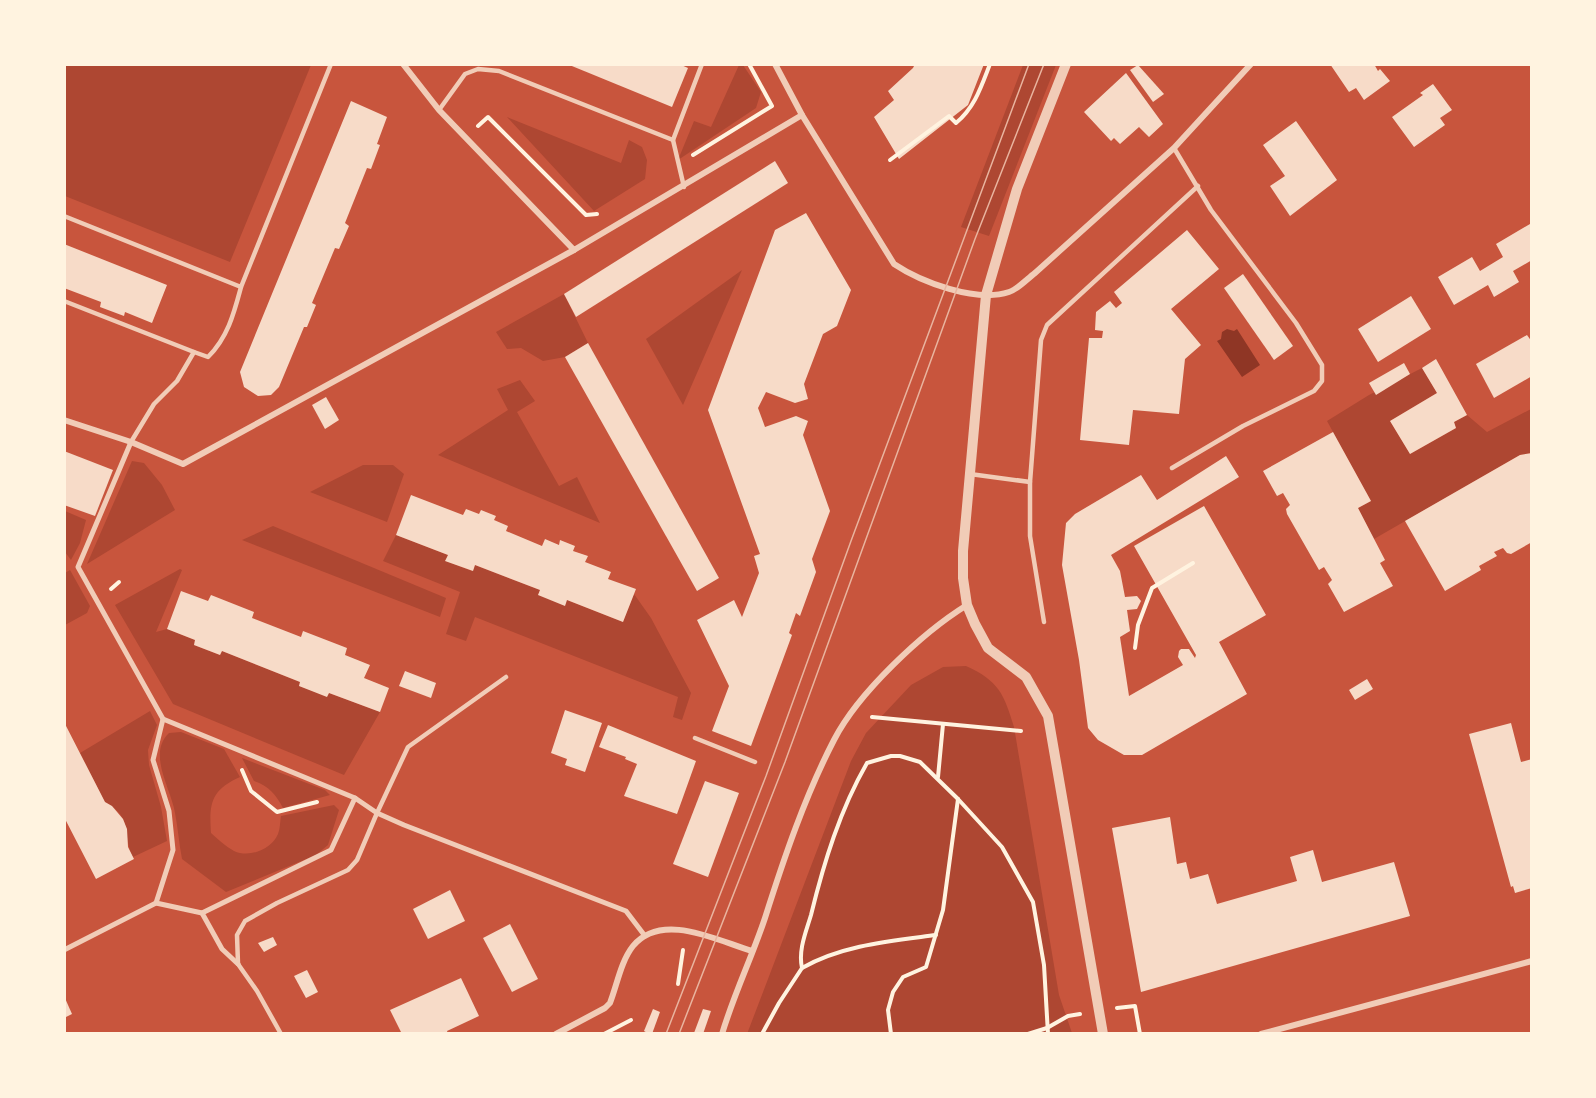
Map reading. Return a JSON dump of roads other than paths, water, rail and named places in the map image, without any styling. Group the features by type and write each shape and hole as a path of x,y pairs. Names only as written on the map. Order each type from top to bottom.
{"street":[{"path":"403,64 439,110 574,250"},
{"path":"775,64 802,115 894,264 905,272 957,292 986,295 1012,292 1035,273 1174,148 1251,64"},
{"path":"1066,64 1017,189 986,295 969,474 963,578 967,605 988,648 1026,677 1048,716 1103,1034"},
{"path":"64,420 131,442 183,464 574,250 684,187 802,115"},
{"path":"131,442 78,567 163,719 355,798 377,813 626,911 645,936"},
{"path":"722,1034 802,813 835,739 857,705 899,661 953,614 967,605"},
{"path":"156,903 173,850 168,812 153,760 163,719"},
{"path":"64,950 156,903 202,913 331,850 355,798"},
{"path":"202,913 222,950 238,964"},
{"path":"556,1034 598,1013 610,1003 628,953 645,936 660,931 682,929 752,951"},
{"path":"1261,1034 1532,962"}],"lane":[{"path":"64,301 208,357 220,345 233,317 241,286 331,64"},
{"path":"684,187 672,140 702,64"},
{"path":"439,110 465,74 478,69 499,71 672,140"},
{"path":"1172,468 1244,426 1314,391 1322,381 1323,373 1322,365 1296,323 1211,210 1174,148"},
{"path":"1044,622 1030,536 1030,482 1041,340 1047,325 1198,186"},
{"path":"64,216 241,286"},
{"path":"131,442 154,404 177,381 194,352"},
{"path":"969,474 1030,482"},
{"path":"281,1034 238,964 237,935 245,921 276,903 348,870 357,860 408,747 506,677"},
{"path":"695,738 755,762"}],"tram line":[{"path":"666,1034 766,776 1029,64"},
{"path":"679,1034 785,762 975,239 1044,64"}]}
